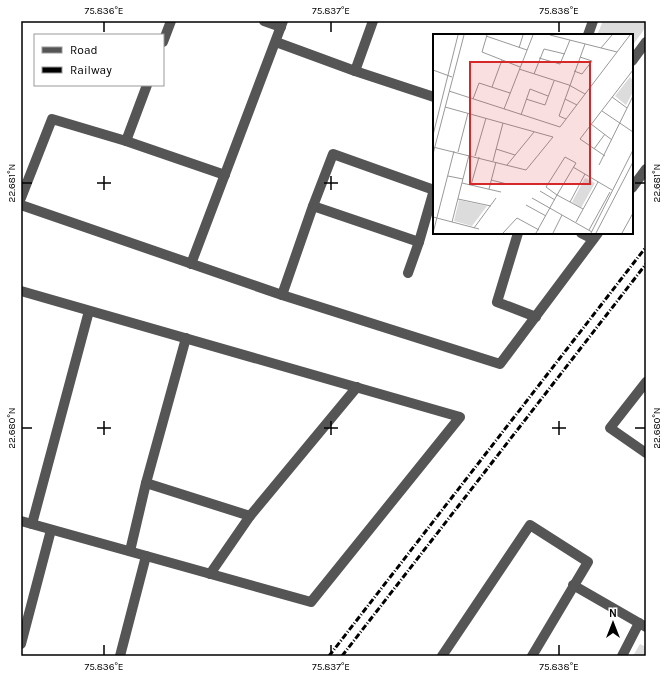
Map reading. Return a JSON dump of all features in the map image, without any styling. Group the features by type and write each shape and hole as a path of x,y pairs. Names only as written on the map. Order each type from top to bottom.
{"street":[{"path":"164,39 171,21"},
{"path":"191,264 282,24 264,21"},
{"path":"355,71 373,21"},
{"path":"588,34 593,21"},
{"path":"276,42 355,71 433,97"},
{"path":"633,60 646,42"},
{"path":"126,141 147,86"},
{"path":"21,198 52,119 126,141 225,175"},
{"path":"282,295 333,154 433,190"},
{"path":"636,176 646,170"},
{"path":"408,273 433,193"},
{"path":"21,206 282,295 500,364 596,236 586,234"},
{"path":"313,206 419,242"},
{"path":"518,234 497,302 536,317"},
{"path":"21,291 460,417 311,602 21,521"},
{"path":"32,524 89,310"},
{"path":"130,551 146,483 186,338"},
{"path":"646,382 610,428 646,453"},
{"path":"210,574 250,516 356,387"},
{"path":"146,483 250,516"},
{"path":"442,656 530,525 588,562 532,656"},
{"path":"21,644 51,530"},
{"path":"121,656 146,556"},
{"path":"574,585 643,625 622,656"}],"shaded area":[{"path":"603,21 646,21 646,27 633,45 633,34 597,34"},
{"path":"640,644 646,647 646,656 633,656"}],"railway":[{"path":"329,656 646,247"},
{"path":"342,656 646,264"}]}
